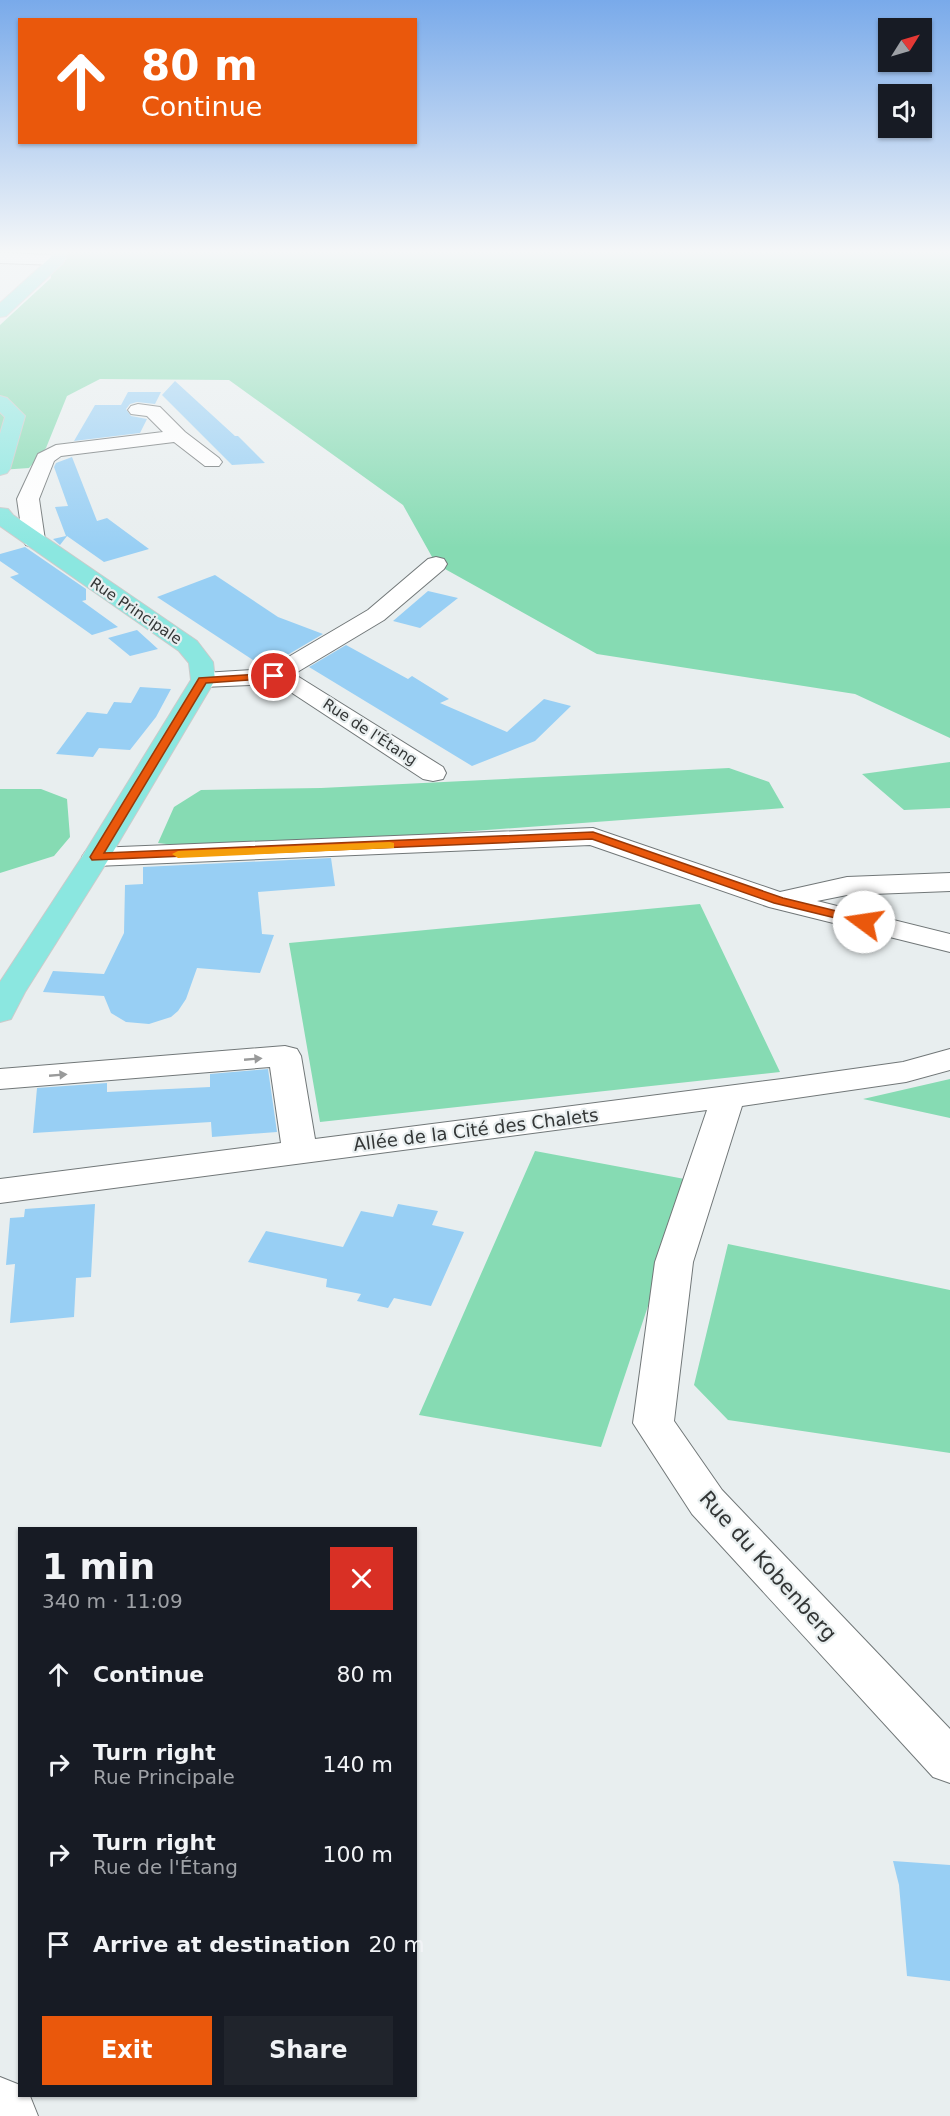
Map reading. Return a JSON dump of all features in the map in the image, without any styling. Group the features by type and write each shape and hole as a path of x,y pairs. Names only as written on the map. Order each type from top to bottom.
{"main road":[{"path":"0,402 15,416 0,469"},
{"name":"Rue Principale","path":"0,514 5,520 89,580 188,646 201,662 202,680"},
{"path":"0,1012 9,992 96,857 202,680"}],"street":[{"path":"138,410 153,411 178,436 212,462"},
{"path":"34,540 28,499 45,458 56,451 178,436"},
{"name":"Rue de l'Étang","path":"274,676 376,615 436,564"},
{"name":"Rue de l'Étang","path":"202,680 274,676 292,682 433,773"},
{"path":"96,857 593,836 779,901 950,943"},
{"path":"779,901 847,886 950,882"},
{"path":"0,1079 285,1056 300,1152"},
{"name":"Allée de la Cité des Chalets","path":"0,1191 728,1097 906,1072 950,1059"},
{"name":"Rue du Kobenberg","path":"728,1097 674,1262 653,1423 676,1442 707,1502 950,1762"},
{"path":"0,2105 10,2116"}],"green space":[{"path":"0,351 950,351 950,738 855,694 597,654 436,564 403,505 229,380 100,379 67,396 46,448 29,468 0,470"},
{"path":"950,762 950,808 904,810 862,774"},
{"path":"729,768 769,782 784,808 216,850 158,843 174,807 201,790 321,788"},
{"path":"0,789 41,789 67,799 70,837 54,856 0,873"},
{"path":"700,904 780,1072 320,1122 289,943"},
{"path":"950,1079 950,1118 863,1099"},
{"path":"535,1151 690,1180 601,1447 419,1415"},
{"path":"728,1244 950,1290 950,1453 728,1420 694,1385"}],"building":[{"path":"175,381 265,463 232,465 162,395"},
{"path":"128,392 161,392 155,404 137,402 130,404 126,409 131,416 147,419 140,433 74,441 95,405 121,405"},
{"path":"72,457 97,521 107,518 149,549 104,562 67,536 60,545 53,539 66,536 55,507 68,506 54,467 56,463"},
{"path":"25,547 86,589 86,600 82,601 118,627 92,635 10,577 19,574 0,561 0,554"},
{"path":"215,575 278,617 323,634 284,657 262,666 157,597"},
{"path":"428,591 458,598 420,628 393,621"},
{"path":"137,630 158,649 130,656 108,638"},
{"path":"346,645 408,679 412,676 449,699 440,703 507,732 544,699 571,706 535,741 472,766 309,667"},
{"path":"140,687 171,689 156,717 130,750 99,748 93,757 56,754 87,712 107,714 114,702 131,703"},
{"path":"331,858 335,886 258,892 262,934 274,935 260,973 197,968 186,999 171,1017 149,1024 126,1022 111,1013 104,996 43,992 53,971 104,974 124,933 125,885 143,884 143,867"},
{"path":"268,1069 277,1132 212,1137 211,1122 33,1133 37,1088 107,1083 107,1092 210,1087 210,1074"},
{"path":"95,1204 91,1277 76,1278 74,1317 10,1323 15,1264 6,1265 10,1218 24,1217 25,1209"},
{"path":"398,1204 438,1211 432,1225 464,1232 431,1306 394,1298 388,1308 357,1301 361,1294 326,1287 327,1279 248,1262 266,1231 343,1247 361,1211 393,1217"},
{"path":"893,1861 950,1865 950,1981 907,1976 899,1885"}],"slow traffic":[{"path":"178,854 390,846"}],"route":[{"path":"274,676 202,680 96,857 593,836 779,901 864,922"}]}
